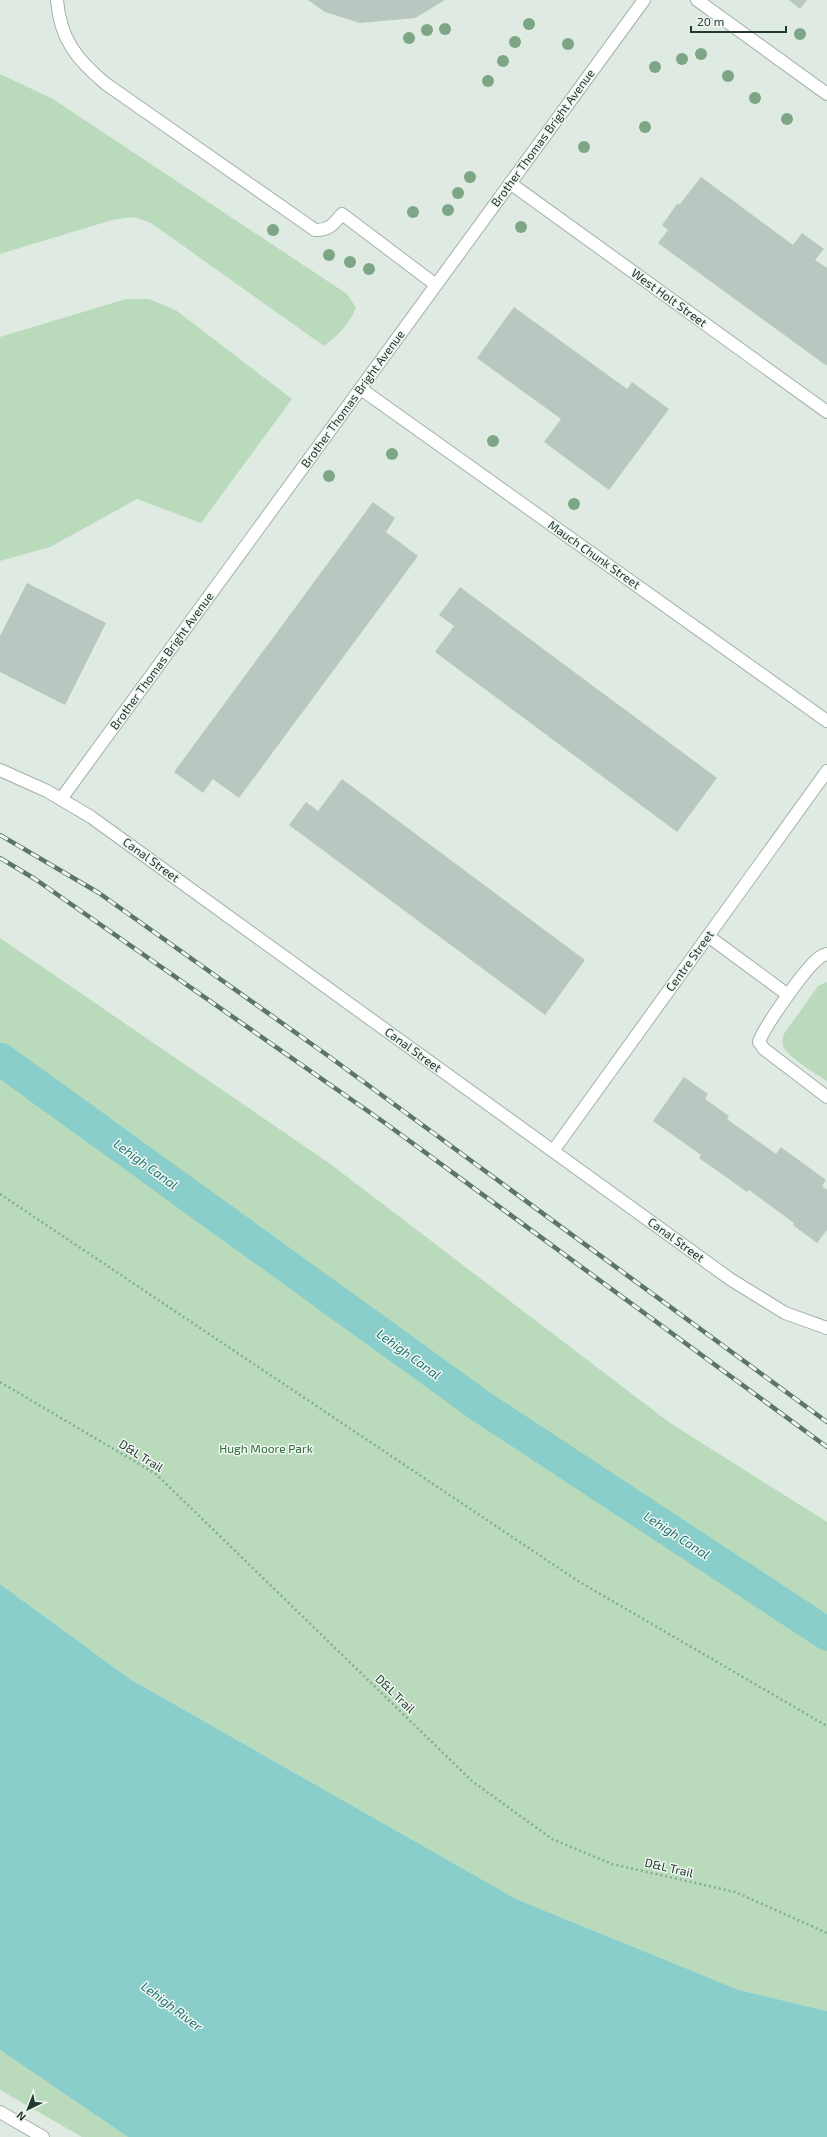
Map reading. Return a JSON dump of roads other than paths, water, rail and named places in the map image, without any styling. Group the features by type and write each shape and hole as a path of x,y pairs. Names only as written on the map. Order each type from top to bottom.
{"street":[{"path":"57,0 59,20 66,38 78,57 106,84 315,230 324,230 333,225 342,214 436,285"},
{"name":"Brother Thomas Bright Avenue","path":"61,799 644,0"},
{"path":"697,0 827,94"},
{"name":"West Holt Street","path":"510,183 827,412"},
{"name":"Mauch Chunk Street","path":"360,389 827,721"},
{"name":"Canal Street","path":"0,770 61,799 97,822 762,1300 785,1313 827,1328"},
{"name":"Centre Street","path":"553,1151 827,771"},
{"path":"708,936 788,995"},
{"path":"827,954 818,958 788,995 762,1031 759,1042 764,1050 827,1097"},
{"path":"0,2112 43,2137"}],"water":[{"name":"Lehigh River","path":"0,1584 130,1679 516,1899 739,1990 827,2011 827,2137 128,2137 0,2050"}],"waterway":[{"name":"Lehigh Canal","path":"0,1059 482,1407 827,1634"}],"railway":[{"path":"0,835 99,893 327,1055 827,1422"},
{"path":"0,858 35,879 385,1123 827,1447"}],"park label":[{"name":"Hugh Moore Park","path":"266,1449"}]}
